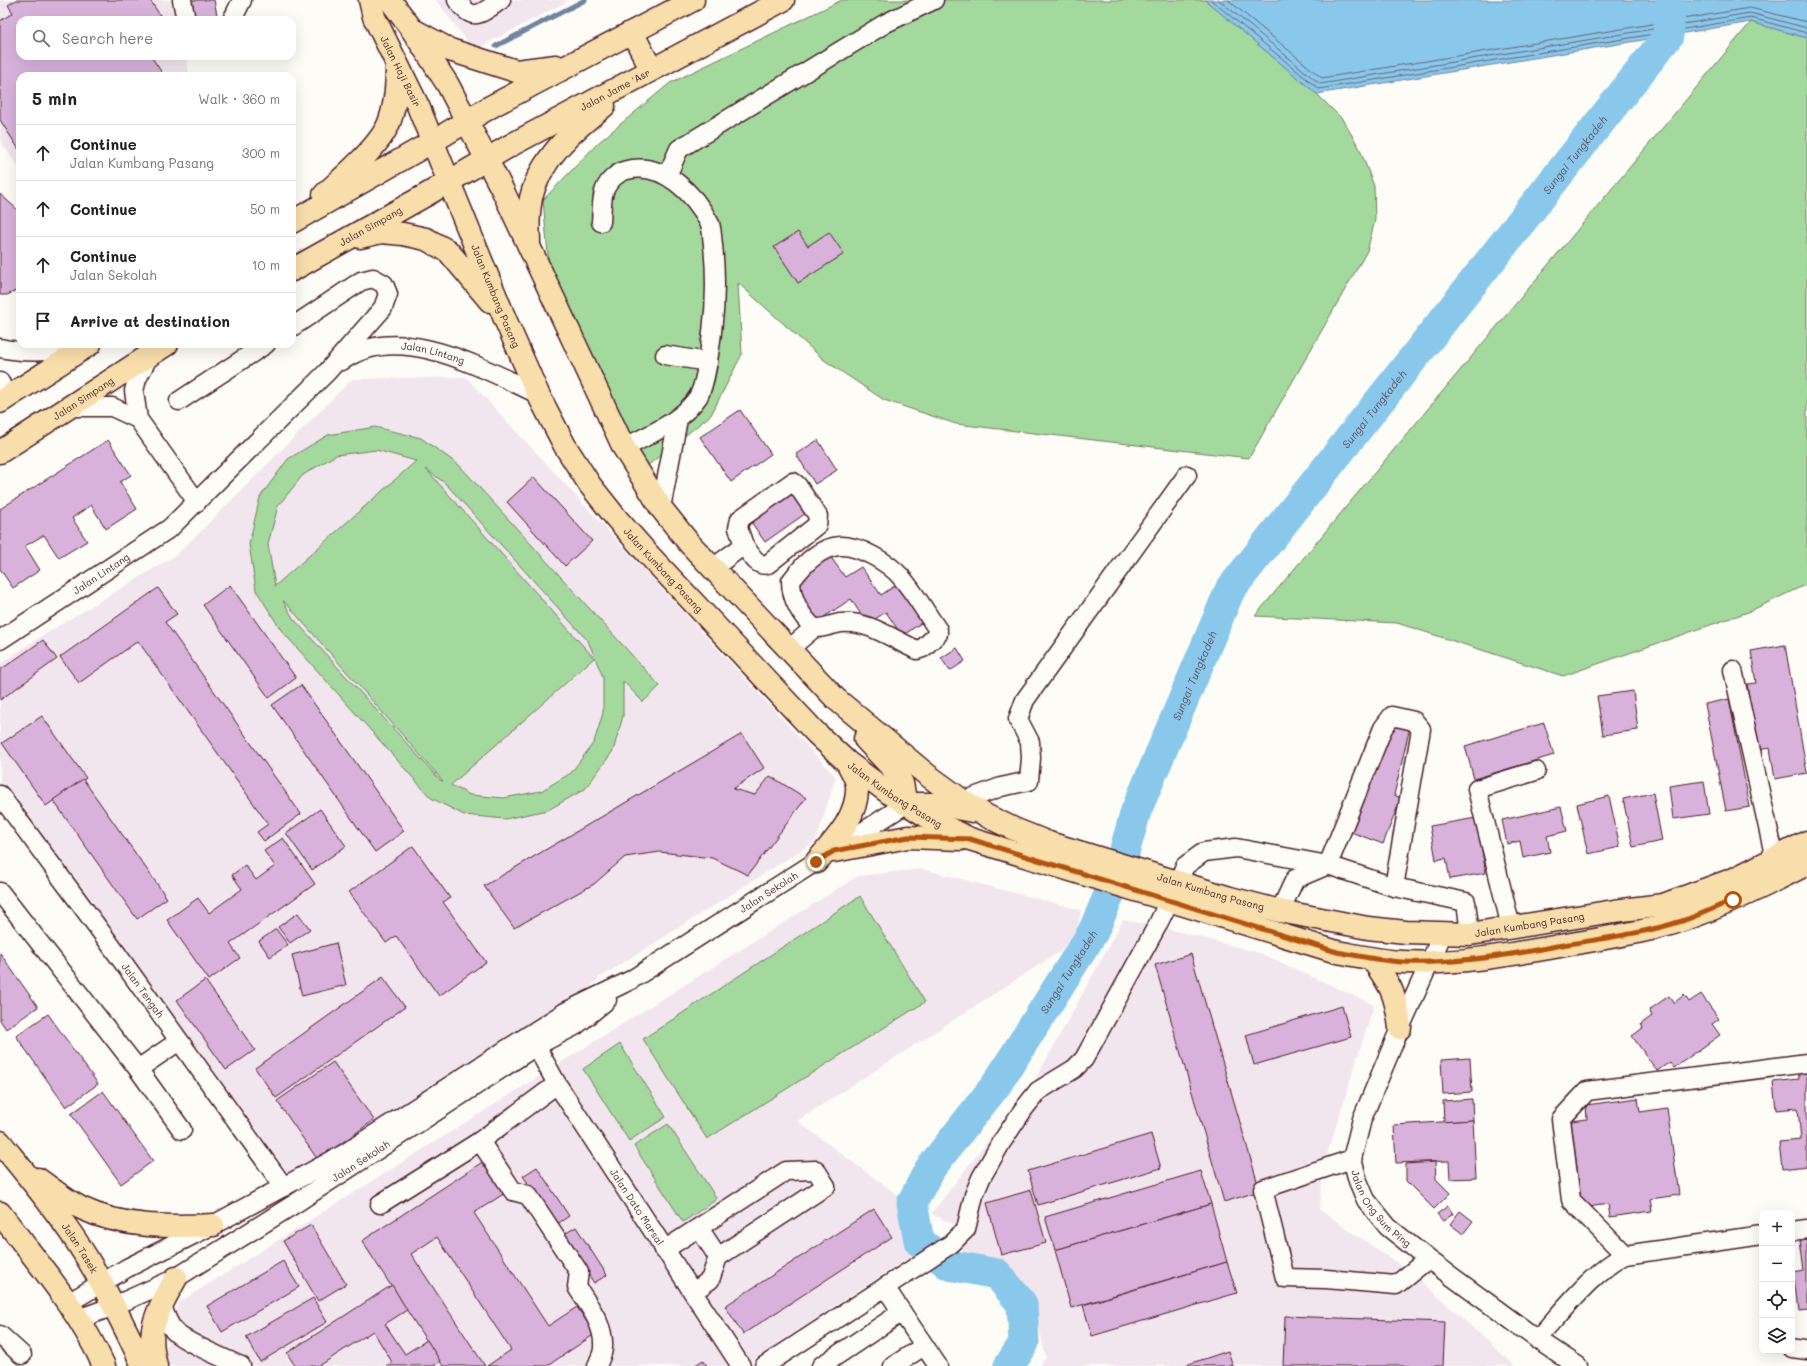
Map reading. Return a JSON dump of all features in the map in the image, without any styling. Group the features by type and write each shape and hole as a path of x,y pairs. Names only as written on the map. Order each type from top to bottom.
{"main road":[{"name":"Jalan Haji Basir","path":"370,0 374,17 418,106 432,142"},
{"path":"390,0 413,30 448,85 467,121"},
{"path":"297,219 492,106 693,0"},
{"name":"Jalan Jame 'Asr","path":"448,182 512,144 783,0"},
{"path":"413,30 450,50 516,71 569,65"},
{"path":"528,247 528,216 532,197 539,177 561,144 590,116 651,69 632,32"},
{"path":"297,219 364,156 382,135 390,121 397,85 397,62"},
{"name":"Jalan Kumbang Pasang","path":"467,121 624,448 661,508 689,543 836,699 894,748 963,801 987,816 1049,843 1081,863"},
{"name":"Jalan Kumbang Pasang","path":"432,142 505,319 538,394 565,446 586,479 617,519 647,553 816,733 873,782 941,825 970,839 1081,863 1165,889 1337,952 1372,959 1403,962 1430,962 1470,959 1524,952 1674,923 1733,900 1807,864"},
{"name":"Jalan Simpang","path":"296,268 448,182"},
{"path":"346,239 381,232 403,234 426,239 448,251 505,319"},
{"path":"2,394 83,348"},
{"name":"Jalan Simpang","path":"0,452 158,349"},
{"path":"836,699 857,731 894,771 902,783 906,804 935,804 987,816"},
{"path":"825,856 850,818 854,807 857,783 848,762"},
{"path":"825,856 908,837 970,839"},
{"name":"Jalan Kumbang Pasang","path":"1165,889 1368,928 1470,934 1614,910 1663,905 1734,879 1807,842"},
{"path":"1372,959 1391,986 1397,1005 1400,1028"},
{"name":"Jalan Tasek","path":"0,1142 19,1165 87,1257 114,1306 143,1366"},
{"path":"19,1165 62,1196 80,1207 98,1215 125,1223 157,1226 213,1225"},
{"path":"0,1213 73,1311 91,1339 104,1366"},
{"path":"156,1366 153,1350 153,1328 162,1305 176,1278"}],"street":[{"path":"182,0 185,16"},
{"path":"234,16 242,0"},
{"path":"456,0 465,11 475,15 482,13 497,1"},
{"path":"667,176 679,149 886,23 934,0"},
{"path":"601,222 604,189 612,179 623,171 636,168 649,169 667,176 693,199 710,225 715,271 716,299 708,362 699,396 678,419 624,448"},
{"name":"Jalan Lintang","path":"0,640 170,528 327,372 383,308 388,294 384,284 373,278 361,281 296,324"},
{"name":"Jalan Lintang","path":"327,372 352,354 372,347 423,348 470,363 538,394"},
{"path":"0,348 26,352 49,352 74,348"},
{"path":"179,401 260,348"},
{"path":"158,349 137,379 134,391 138,419 197,502"},
{"path":"665,355 708,362"},
{"path":"69,407 112,407 138,419"},
{"path":"661,508 678,419"},
{"path":"963,801 1001,787 1029,781 1031,758 1030,742 1018,720 1025,700 1187,475"},
{"path":"793,482 797,485 818,516 817,525 768,564 759,564 744,545 738,528 740,519 790,483 793,482"},
{"path":"713,568 744,545"},
{"path":"789,649 814,628 823,628 841,623 858,624 918,650 923,648 938,634 938,630 902,577 888,565 866,552 840,546 823,551 810,560 791,581 798,608 806,621 814,628"},
{"path":"1733,670 1775,859"},
{"path":"1280,911 1295,879 1328,865 1383,728 1392,716 1414,721 1421,729 1394,887"},
{"path":"1511,927 1477,789 1536,771"},
{"name":"Jalan Tengah","path":"0,796 107,940 284,1187"},
{"name":"Jalan Sekolah","path":"73,1311 101,1282 213,1225 342,1155 559,1016 631,980 906,804"},
{"path":"764,1366 916,1268 951,1244 966,1229 974,1195 1000,1143 1038,1091 1074,1069 1084,1059 1157,926 1165,889 1185,866 1204,852 1236,848 1328,865 1394,887 1466,902 1470,934"},
{"path":"0,892 138,1069 182,1130"},
{"name":"Jalan Ong Sum Ping","path":"1443,933 1400,1028 1362,1119 1352,1159 1360,1187 1366,1200 1388,1227 1428,1259 1537,1339 1578,1366"},
{"name":"Jalan Sekolah","path":"73,1311 114,1306 176,1278 296,1203 536,1046 575,1026 631,980"},
{"path":"138,1069 179,1041"},
{"name":"Jalan Dato Marsal","path":"536,1046 557,1084 741,1366"},
{"path":"1625,1255 1571,1200 1561,1119 1587,1090 1807,1064"},
{"path":"380,1204 480,1141 557,1084"},
{"path":"480,1141 513,1191 528,1195 579,1272 577,1287 599,1322 603,1334 603,1349 597,1366"},
{"path":"1352,1159 1263,1189 1285,1278 1326,1279 1396,1285 1428,1259"},
{"path":"664,1250 786,1171 816,1170 826,1186 718,1257 710,1280 692,1292"},
{"path":"698,1228 718,1257"},
{"path":"1795,1231 1807,1229"},
{"path":"1537,1339 1599,1272 1611,1262 1625,1255 1759,1238"},
{"path":"885,1287 938,1366"},
{"path":"162,1305 166,1319 175,1332 185,1339 241,1366"},
{"path":"820,1366 902,1312"},
{"path":"0,1335 22,1355"},
{"path":"893,1366 924,1346"},
{"path":"1795,1348 1807,1350"}],"shaded area":[{"path":"0,0 174,0 177,16 16,16 16,60 186,60 189,72 16,72 16,163 0,141"},
{"path":"436,0 570,0 474,50"},
{"path":"466,377 836,777 816,841 599,978 583,996 364,1146 287,1176 102,922 0,797 0,664 32,642 178,554 352,379"},
{"path":"922,869 1081,910 1076,941 797,1121 907,1202 914,1254 744,1366 161,1366 178,1303 858,876"},
{"path":"1123,920 1157,926 1260,953 1374,1005 1323,1168 1320,1210 1412,1273 1515,1366 1040,1366 1046,1357 1030,1290 1006,1263 962,1251 966,1229 931,1214 1035,1080"}],"green space":[{"path":"842,0 1205,0 1317,94 1342,119 1359,147 1374,186 1375,220 1367,251 1249,458 956,424 884,400 824,360 738,283 742,354 711,415 647,466 550,277 543,200 599,142 670,83"},
{"path":"1751,22 1807,38 1807,584 1748,612 1563,676 1397,623 1255,616"},
{"path":"375,427 421,438 459,465 660,686 643,702 623,681 623,716 613,751 585,789 548,810 505,819 464,815 431,798 281,630 256,590 249,544 260,497 288,459 328,435","holes":["376,450 416,461 275,586 268,544 278,506 303,475 336,455","426,469 446,484 588,641 603,677 603,713 594,742 571,773 541,791 504,798 470,795 451,785 594,658","283,601 443,781 440,780 293,618"]},
{"path":"860,896 925,1002 707,1139 643,1039"},
{"path":"620,1044 666,1117 629,1141 583,1069"},
{"path":"668,1124 717,1199 683,1222 634,1146"}],"water":[{"path":"1205,0 1807,0 1807,38 1751,22 1317,94"}],"building":[{"path":"16,0 150,0 160,16 16,16 16,60 154,60 161,72 16,72 16,145 0,120 0,21 13,13 8,5"},
{"path":"187,0 214,0 217,16 190,16"},
{"path":"0,194 16,208 16,291 7,295 0,295"},
{"path":"798,232 808,246 829,232 844,254 798,283 774,247"},
{"path":"740,410 771,454 731,482 700,437"},
{"path":"108,440 131,475 120,482 137,509 106,529 91,505 72,518 87,541 59,558 44,535 25,546 40,570 13,588 0,569 0,509"},
{"path":"818,440 837,470 815,484 796,454"},
{"path":"534,477 592,541 565,566 507,502"},
{"path":"792,485 809,511 765,542 747,516"},
{"path":"830,556 845,577 861,567 881,595 899,583 924,621 902,636 886,612 867,624 851,599 818,621 791,582"},
{"path":"230,585 296,678 269,698 203,605"},
{"path":"158,588 177,614 165,622 301,814 264,841 257,832 268,824 138,641 79,683 60,657"},
{"path":"43,640 57,659 0,700 0,670"},
{"path":"1785,645 1807,773 1775,779 1770,748 1758,750 1747,684 1756,683 1751,651"},
{"path":"957,648 965,661 950,671 941,658"},
{"path":"301,685 404,831 375,852 272,705"},
{"path":"1633,691 1638,730 1603,735 1597,696"},
{"path":"1729,699 1750,807 1726,811 1705,704"},
{"path":"42,716 86,778 46,806 2,743"},
{"path":"1394,721 1410,727 1394,795 1401,798 1383,844 1351,832"},
{"path":"1544,723 1554,755 1474,779 1465,746"},
{"path":"742,734 764,768 733,789 755,795 770,776 806,798 748,875 712,858 660,852 625,857 594,884 514,928 484,886"},
{"path":"83,779 167,898 137,919 53,800"},
{"path":"1704,781 1709,814 1673,819 1669,786"},
{"path":"1653,793 1662,841 1633,847 1623,799"},
{"path":"1609,796 1620,847 1588,854 1577,804"},
{"path":"1561,807 1567,831 1547,836 1550,852 1523,858 1520,841 1507,844 1502,820"},
{"path":"320,809 346,846 312,870 286,833"},
{"path":"1476,818 1486,873 1450,879 1446,858 1436,860 1430,826"},
{"path":"283,838 315,884 230,944 240,958 209,980 167,920 198,898 209,913 242,889 232,875 245,865 256,880 275,866 264,851"},
{"path":"413,846 450,898 443,902 486,962 439,996 396,936 386,943 349,892"},
{"path":"298,913 310,929 290,943 278,927"},
{"path":"276,929 288,945 270,957 259,941"},
{"path":"336,943 346,985 302,996 292,955"},
{"path":"0,953 38,1007 6,1029 0,1020"},
{"path":"1191,954 1260,1191 1224,1202 1155,965"},
{"path":"383,977 405,1007 276,1098 255,1068"},
{"path":"205,980 255,1050 226,1070 177,1000"},
{"path":"1701,994 1719,1019 1712,1024 1720,1035 1674,1068 1670,1062 1657,1071 1632,1036 1643,1028 1641,1024 1652,1016 1649,1010 1669,996 1674,1003 1684,995 1689,1002"},
{"path":"1342,1006 1351,1037 1254,1065 1246,1035"},
{"path":"48,1014 98,1084 66,1107 16,1036"},
{"path":"1470,1058 1472,1092 1443,1094 1441,1060"},
{"path":"333,1062 374,1120 318,1160 277,1101"},
{"path":"1807,1064 1807,1166 1782,1169 1779,1142 1801,1140 1798,1108 1776,1110 1773,1082 1799,1079 1798,1065"},
{"path":"103,1091 153,1161 121,1184 71,1114"},
{"path":"1638,1098 1640,1112 1667,1108 1679,1195 1650,1199 1652,1211 1610,1217 1608,1204 1582,1208 1571,1121 1587,1119 1586,1105"},
{"path":"1472,1099 1473,1120 1444,1122 1443,1101"},
{"path":"1473,1120 1476,1178 1450,1179 1449,1161 1396,1163 1394,1125"},
{"path":"1151,1134 1161,1168 1038,1205 1028,1171"},
{"path":"484,1161 505,1193 474,1213 548,1326 577,1307 595,1334 547,1366 487,1366 511,1350 437,1237 411,1254 485,1366 443,1366 362,1241"},
{"path":"1435,1162 1436,1179 1450,1193 1434,1209 1406,1181 1406,1164"},
{"path":"537,1167 569,1216 556,1225 523,1176"},
{"path":"1201,1171 1211,1204 1055,1250 1045,1217"},
{"path":"1031,1190 1046,1243 1001,1255 987,1203"},
{"path":"1211,1204 1227,1262 1071,1308 1055,1250"},
{"path":"1448,1206 1453,1214 1443,1221 1437,1214"},
{"path":"874,1209 892,1237 743,1334 725,1306"},
{"path":"1460,1211 1473,1221 1463,1234 1450,1224"},
{"path":"311,1225 346,1284 318,1301 283,1241"},
{"path":"576,1227 607,1275 594,1283 563,1235"},
{"path":"1807,1240 1807,1310 1797,1311 1795,1295 1795,1270 1804,1269 1800,1241"},
{"path":"283,1261 299,1287 222,1332 207,1306"},
{"path":"1227,1262 1237,1293 1092,1336 1083,1305"},
{"path":"392,1285 407,1310 385,1324 405,1354 427,1340 440,1361 433,1366 386,1366 392,1362 373,1331 319,1366 295,1366 287,1353"},
{"path":"313,1298 327,1322 260,1362 246,1337"},
{"path":"1285,1316 1445,1322 1443,1366 1283,1366"},
{"path":"1228,1351 1233,1366 1183,1366"},
{"path":"703,1360 707,1366 694,1366"}],"waterway":[{"path":"496,46 585,0"},
{"name":"Sungai Tungkadeh","path":"1009,1366 1024,1343 1022,1304 997,1274 949,1265 919,1241 912,1203 929,1170 996,1085 1093,932 1118,874 1136,811 1230,590 1668,36 1671,0"}],"route":[{"path":"816,862 834,851 908,837 970,839 1040,862 1078,872 1337,952 1372,959 1403,962 1430,962 1470,959 1590,941 1682,921 1733,900"}]}
